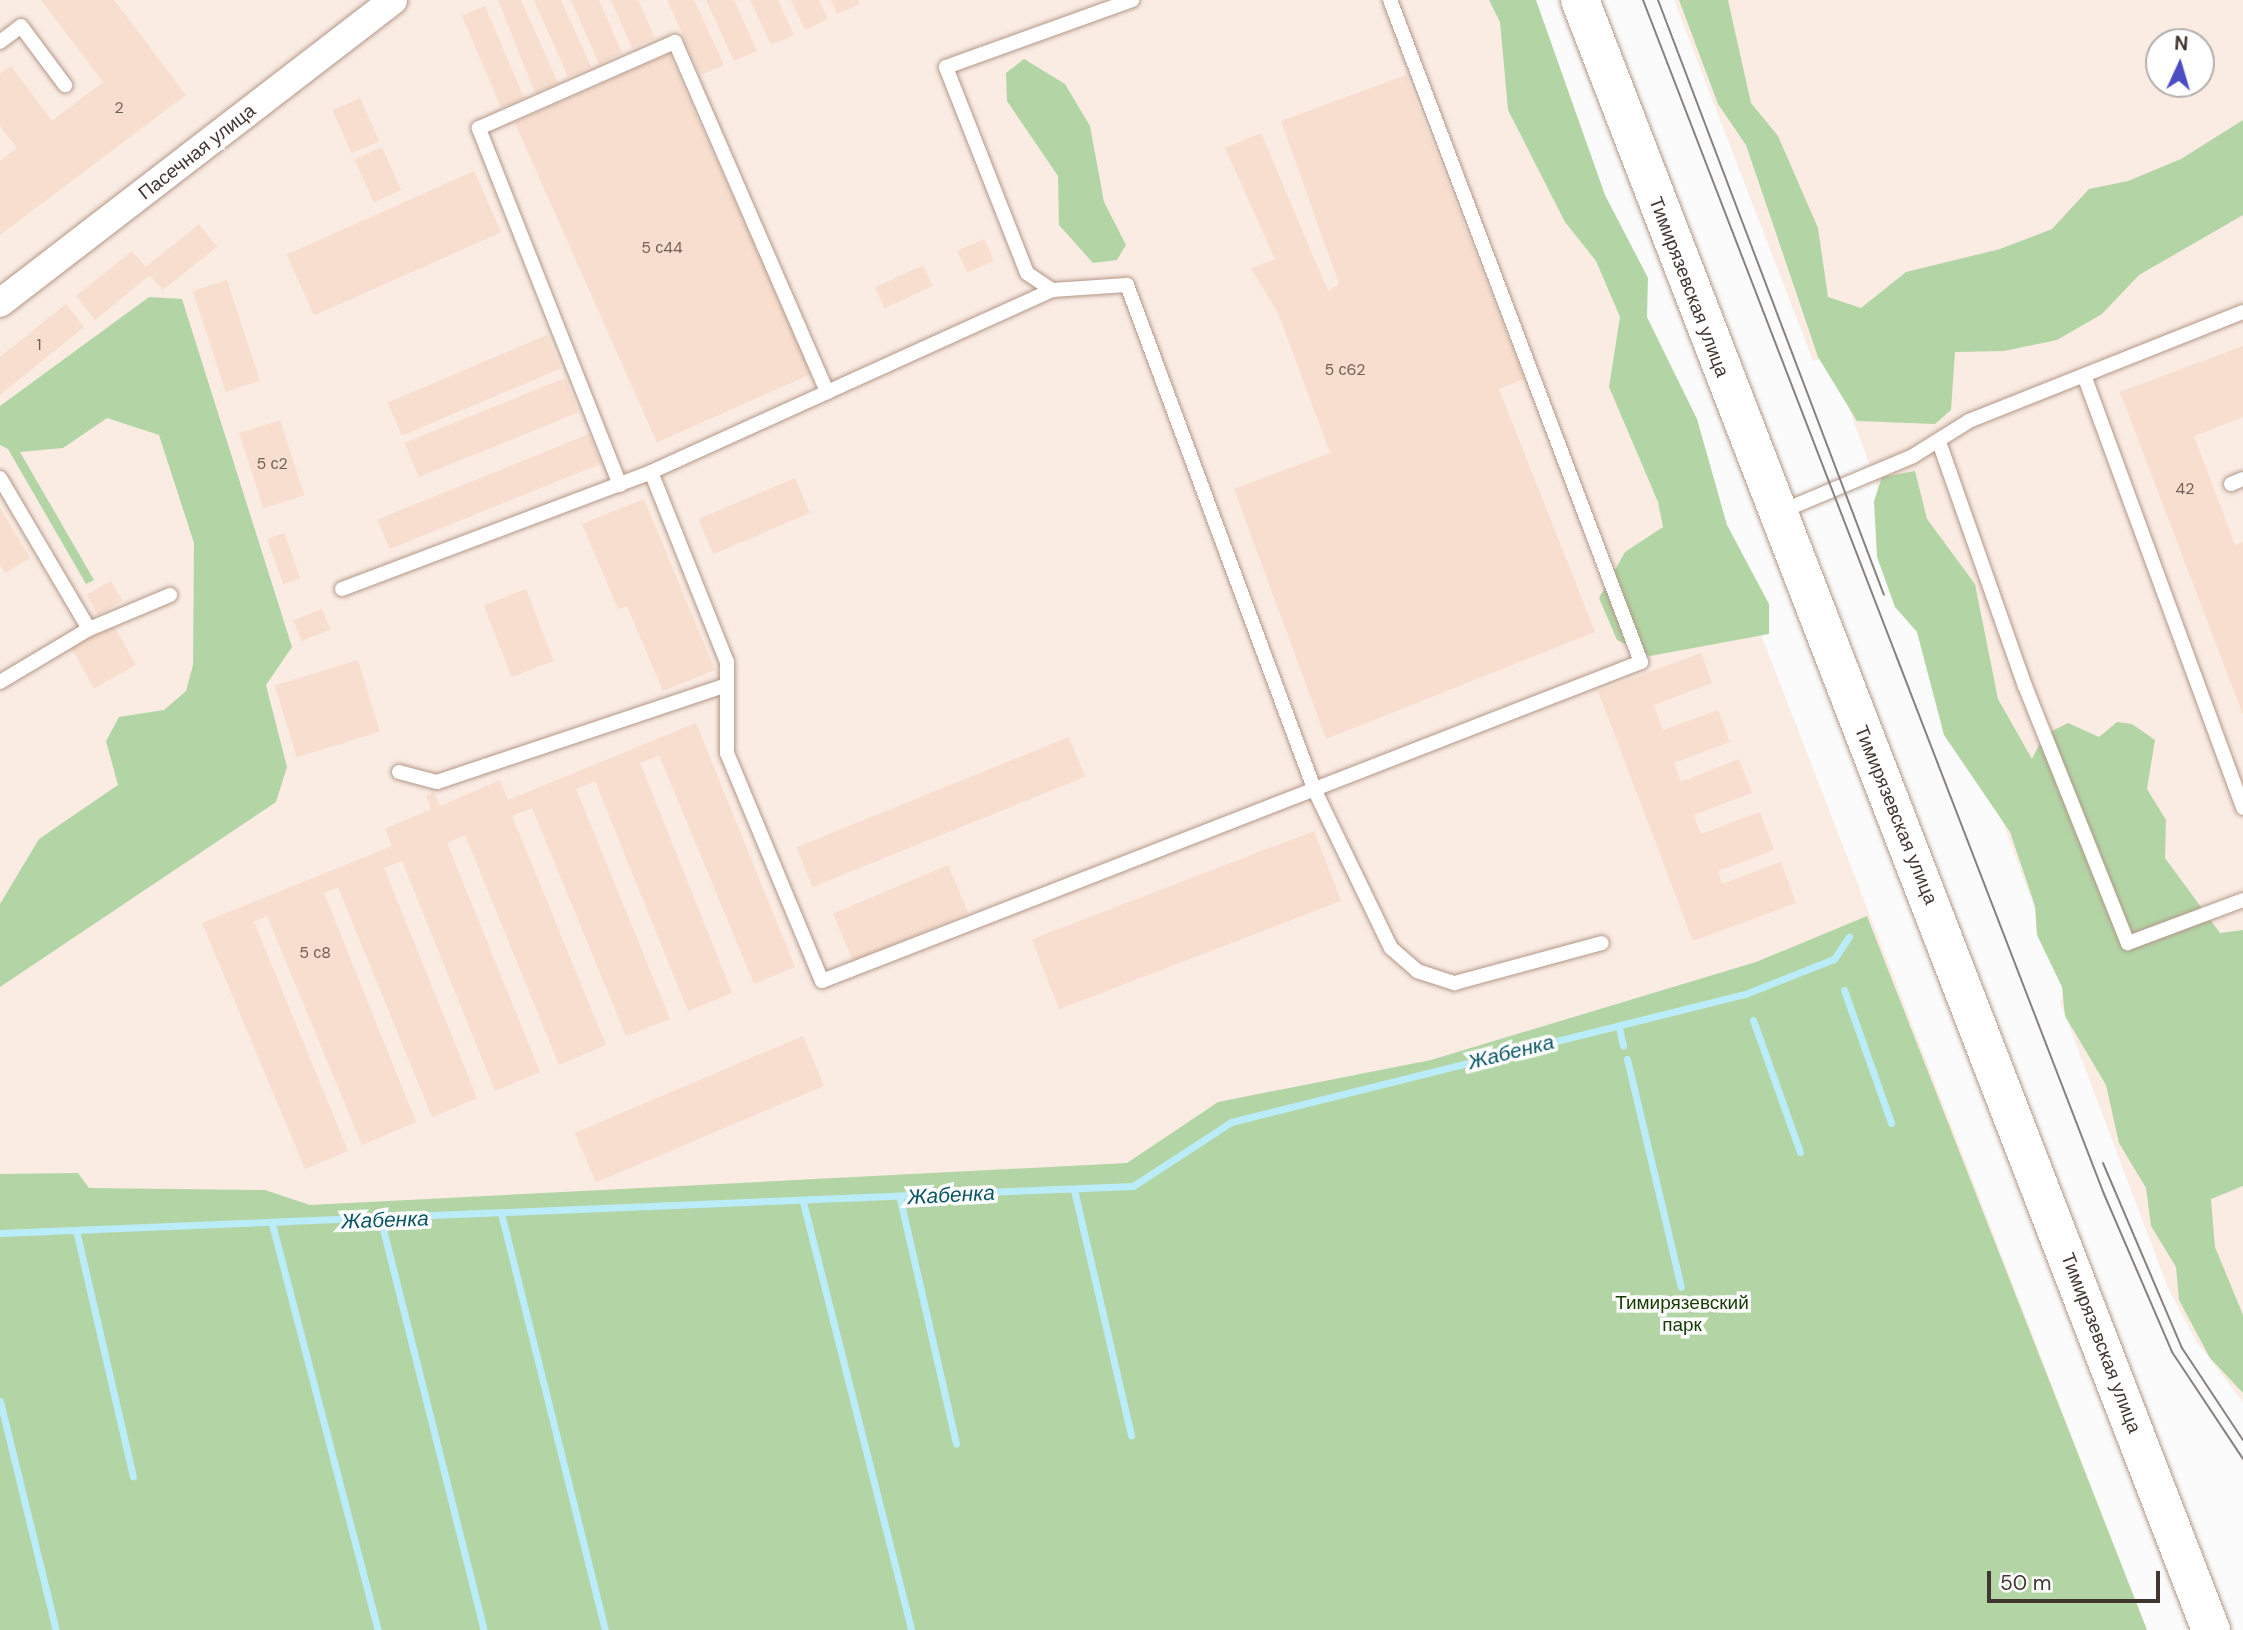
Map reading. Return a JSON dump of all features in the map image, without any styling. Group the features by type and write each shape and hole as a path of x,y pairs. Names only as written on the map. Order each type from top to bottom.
{"main road":[{"name":"Тимирязевская улица","path":"1580,0 1776,514 2211,1630"}],"street":[{"name":"Пасечная улица","path":"0,303 393,0"}],"lane":[{"path":"1052,290 1027,273 946,67 1132,0"},
{"path":"651,472 727,662 727,753 822,981 1642,662 1391,0"},
{"path":"0,42 22,26 65,85"},
{"path":"620,485 479,128 675,42 827,392"},
{"path":"342,589 651,472 1052,290 1127,285 1315,791 1391,948 1417,971 1455,983 1602,943"},
{"path":"1776,514 1939,442 1969,421 2085,378 2243,312"},
{"path":"2085,378 2243,808"},
{"path":"1939,442 2025,686 2128,943 2243,900"},
{"path":"0,478 89,629"},
{"path":"0,681 89,629 170,595"},
{"path":"399,772 437,782 727,685"}],"shaded area":[{"path":"0,0 1515,0 2147,1630 0,1630"},
{"path":"1674,0 2243,0 2243,1402 2196,1341 2168,1288 2060,1002 2065,990 1829,355 1813,361"}],"green space":[{"path":"1489,0 1536,0 1605,195 1648,278 1647,317 1697,419 1727,525 1769,604 1769,634 1650,656 1617,640 1599,598 1625,552 1663,527 1658,502 1609,387 1620,317 1596,261 1565,222 1508,110 1500,22"},
{"path":"1679,0 1728,0 1751,103 1778,136 1818,228 1828,297 1861,308 1906,272 2000,249 2052,229 2089,189 2128,181 2181,159 2243,120 2243,215 2139,275 2102,314 2057,340 2004,351 1955,352 1951,410 1935,424 1857,421 1818,357 1746,145 1718,104"},
{"path":"1024,59 1065,84 1090,126 1104,202 1126,245 1117,260 1093,263 1059,225 1058,176 1007,101 1006,73"},
{"path":"149,297 182,299 292,647 266,685 287,767 276,802 0,987 0,904 39,839 118,785 106,741 119,717 164,710 186,691 193,665 194,543 159,435 107,418 63,448 20,452 94,580 86,584 8,449 0,445 0,406"},
{"path":"1915,471 1927,519 1975,584 1998,699 2032,759 2044,735 2068,723 2099,737 2117,722 2132,724 2155,740 2147,789 2166,820 2165,858 2220,933 2243,930 2243,1186 2211,1199 2215,1247 2243,1315 2243,1393 2210,1358 2179,1300 2176,1267 2151,1226 2146,1188 2119,1143 2106,1085 2065,1016 2062,987 2037,935 2035,906 2010,832 1944,735 1917,632 1895,607 1877,557 1874,501 1882,477"},
{"name":"Тимирязевский парк","path":"1867,916 2147,1630 0,1630 0,1174 78,1173 89,1188 265,1190 310,1205 1127,1163 1218,1102 1431,1060 1756,962"}],"building":[{"path":"41,0 114,0 186,95 0,235 0,161 17,148 0,126 0,74 11,66 52,121 103,82"},
{"path":"498,0 521,0 558,83 535,93"},
{"path":"534,0 561,0 591,67 568,77"},
{"path":"571,0 599,0 622,53 599,64"},
{"path":"611,0 638,0 655,38 632,48"},
{"path":"667,0 694,0 724,65 701,75"},
{"path":"706,0 734,0 757,51 734,61"},
{"path":"750,0 778,0 794,35 771,45"},
{"path":"791,0 819,0 828,19 805,30"},
{"path":"831,0 858,0 860,4 837,14"},
{"path":"485,6 524,98 501,108 462,16"},
{"path":"669,54 811,374 657,442 515,123"},
{"path":"1406,75 1524,379 1499,389 1595,632 1326,739 1234,489 1330,453 1278,313 1251,268 1275,259 1225,148 1261,133 1328,291 1339,284 1281,121"},
{"path":"360,98 379,141 352,153 333,110"},
{"path":"382,147 401,190 374,202 355,159"},
{"path":"474,171 501,232 314,316 287,254"},
{"path":"199,224 217,247 163,290 150,275 95,320 76,296 132,251 146,267"},
{"path":"984,239 994,261 967,273 958,251"},
{"path":"923,265 933,286 885,308 875,287"},
{"path":"227,280 260,381 226,392 193,291"},
{"path":"66,304 84,327 0,395 0,357"},
{"path":"547,335 561,368 402,436 388,403"},
{"path":"2243,346 2243,417 2194,436 2235,545 2243,542 2243,715 2120,392"},
{"path":"565,378 579,412 418,477 405,443"},
{"path":"280,420 304,495 264,508 239,433"},
{"path":"589,434 601,464 390,549 378,519"},
{"path":"795,478 810,513 713,554 698,519"},
{"path":"644,499 715,670 663,691 627,606 618,609 582,524"},
{"path":"0,508 30,558 5,573 0,565"},
{"path":"284,533 300,578 284,584 267,539"},
{"path":"111,581 122,601 98,615 87,595"},
{"path":"526,589 554,661 512,677 484,605"},
{"path":"322,609 330,629 301,641 293,621"},
{"path":"113,624 136,665 94,688 71,647"},
{"path":"1701,653 1712,683 1654,705 1663,730 1718,710 1730,742 1674,763 1681,782 1739,759 1752,793 1694,815 1701,834 1760,812 1774,850 1718,871 1722,884 1781,862 1796,903 1693,941 1598,691"},
{"path":"358,660 380,732 297,757 275,685"},
{"path":"696,723 795,967 754,984 659,755 640,763 732,993 688,1011 595,781 576,789 670,1019 626,1036 532,808 512,816 606,1045 559,1065 465,835 447,843 540,1072 495,1091 402,861 384,868 477,1098 432,1117 338,887 324,893 416,1122 362,1145 267,916 254,922 348,1151 305,1169 202,923 392,846 385,829 431,809 426,796 434,792 440,806 500,780 508,800"},
{"path":"1069,737 1085,777 813,887 796,847"},
{"path":"1314,831 1341,901 1059,1009 1032,939"},
{"path":"948,865 968,913 853,962 833,914"},
{"path":"803,1036 824,1086 596,1183 575,1133"}],"waterway":[{"name":"Жабенка","path":"0,1233 1133,1186 1231,1122 1745,994 1834,959 1849,937"},
{"path":"1844,990 1891,1123"},
{"path":"1753,1020 1800,1152"},
{"path":"1619,1028 1623,1046"},
{"path":"1627,1059 1681,1287"},
{"path":"1074,1190 1131,1435"},
{"path":"900,1199 956,1444"},
{"path":"803,1202 911,1630"},
{"path":"502,1217 605,1630"},
{"path":"381,1221 484,1630"},
{"path":"272,1224 378,1630"},
{"path":"76,1230 133,1476"},
{"path":"0,1401 56,1630"}],"tram line":[{"path":"1643,0 2104,1194 2172,1352 2243,1459"},
{"path":"1658,0 1884,595"},
{"path":"2103,1163 2182,1348 2243,1440"}]}
